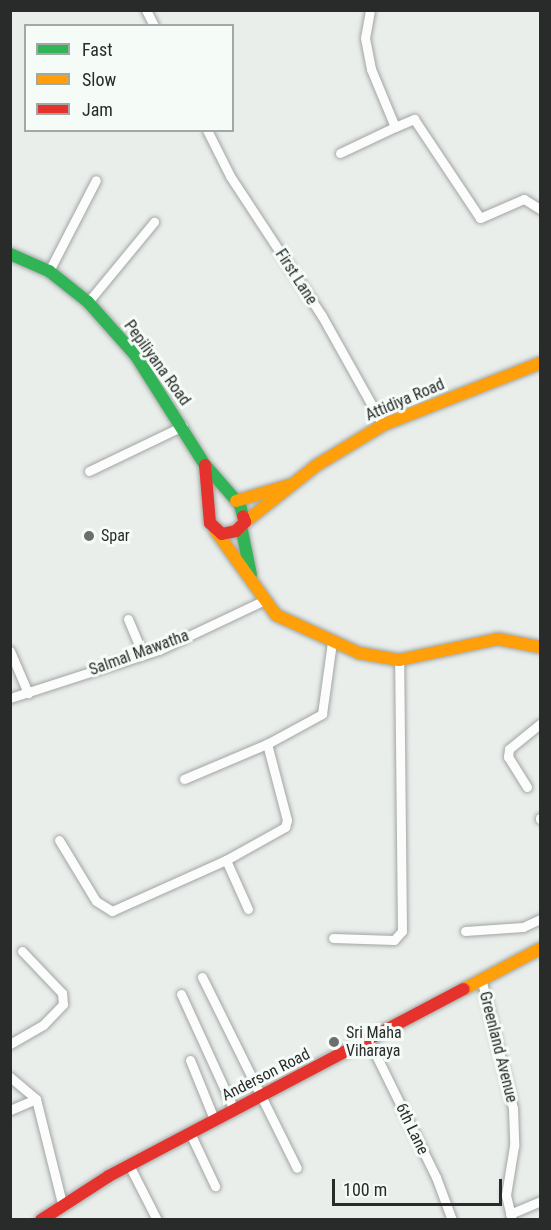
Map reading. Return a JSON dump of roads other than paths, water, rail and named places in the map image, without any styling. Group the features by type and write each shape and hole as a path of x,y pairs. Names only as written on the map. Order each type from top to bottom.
{"main road":[{"name":"Pepiliyana Road","path":"10,254 49,272 88,302 136,356 183,426 205,465 233,500"},
{"name":"Attidiya Road","path":"292,484 383,425 540,363"},
{"path":"205,465 208,514 215,530 276,615 359,654 399,660 498,639 540,647"},
{"path":"208,514 222,498 233,500 292,484"},
{"path":"215,530 222,534 243,524 292,484"},
{"path":"233,500 243,524 253,582"},
{"name":"Anderson Road","path":"41,1220 129,1165 214,1119 262,1097 540,950"}],"street":[{"path":"146,10 153,24"},
{"path":"370,10 365,38 370,69 395,127"},
{"path":"340,153 414,119 480,218 524,199 540,209"},
{"name":"First Lane","path":"208,132 230,176 322,316 383,425"},
{"path":"49,272 96,180"},
{"path":"88,302 154,222"},
{"path":"89,471 183,426"},
{"name":"Salmal Mawatha","path":"10,698 142,655 265,600"},
{"path":"128,619 142,655"},
{"path":"184,779 267,744 322,714 332,642"},
{"path":"10,651 28,693"},
{"path":"333,938 394,940 402,931 399,660"},
{"path":"527,787 508,757 509,749 540,724"},
{"path":"59,840 96,901 112,911 226,860 285,826 287,820 267,744"},
{"path":"226,860 248,909"},
{"path":"465,931 523,927 540,919"},
{"path":"10,1044 43,1025 63,1004 62,993 22,951"},
{"path":"202,977 297,1168"},
{"name":"Greenland Avenue","path":"482,982 513,1108 514,1146 506,1195 511,1217"},
{"path":"181,994 234,1110"},
{"name":"6th Lane","path":"369,1041 436,1177 452,1220"},
{"path":"190,1060 214,1119"},
{"path":"10,1077 36,1100 63,1207"},
{"path":"10,1110 36,1100"},
{"path":"190,1133 215,1186"},
{"path":"129,1165 157,1220"},
{"path":"511,1217 540,1201"}],"place":[{"name":"Spar","path":"89,536"},
{"name":"Sri Maha Viharaya","path":"334,1042"}]}
